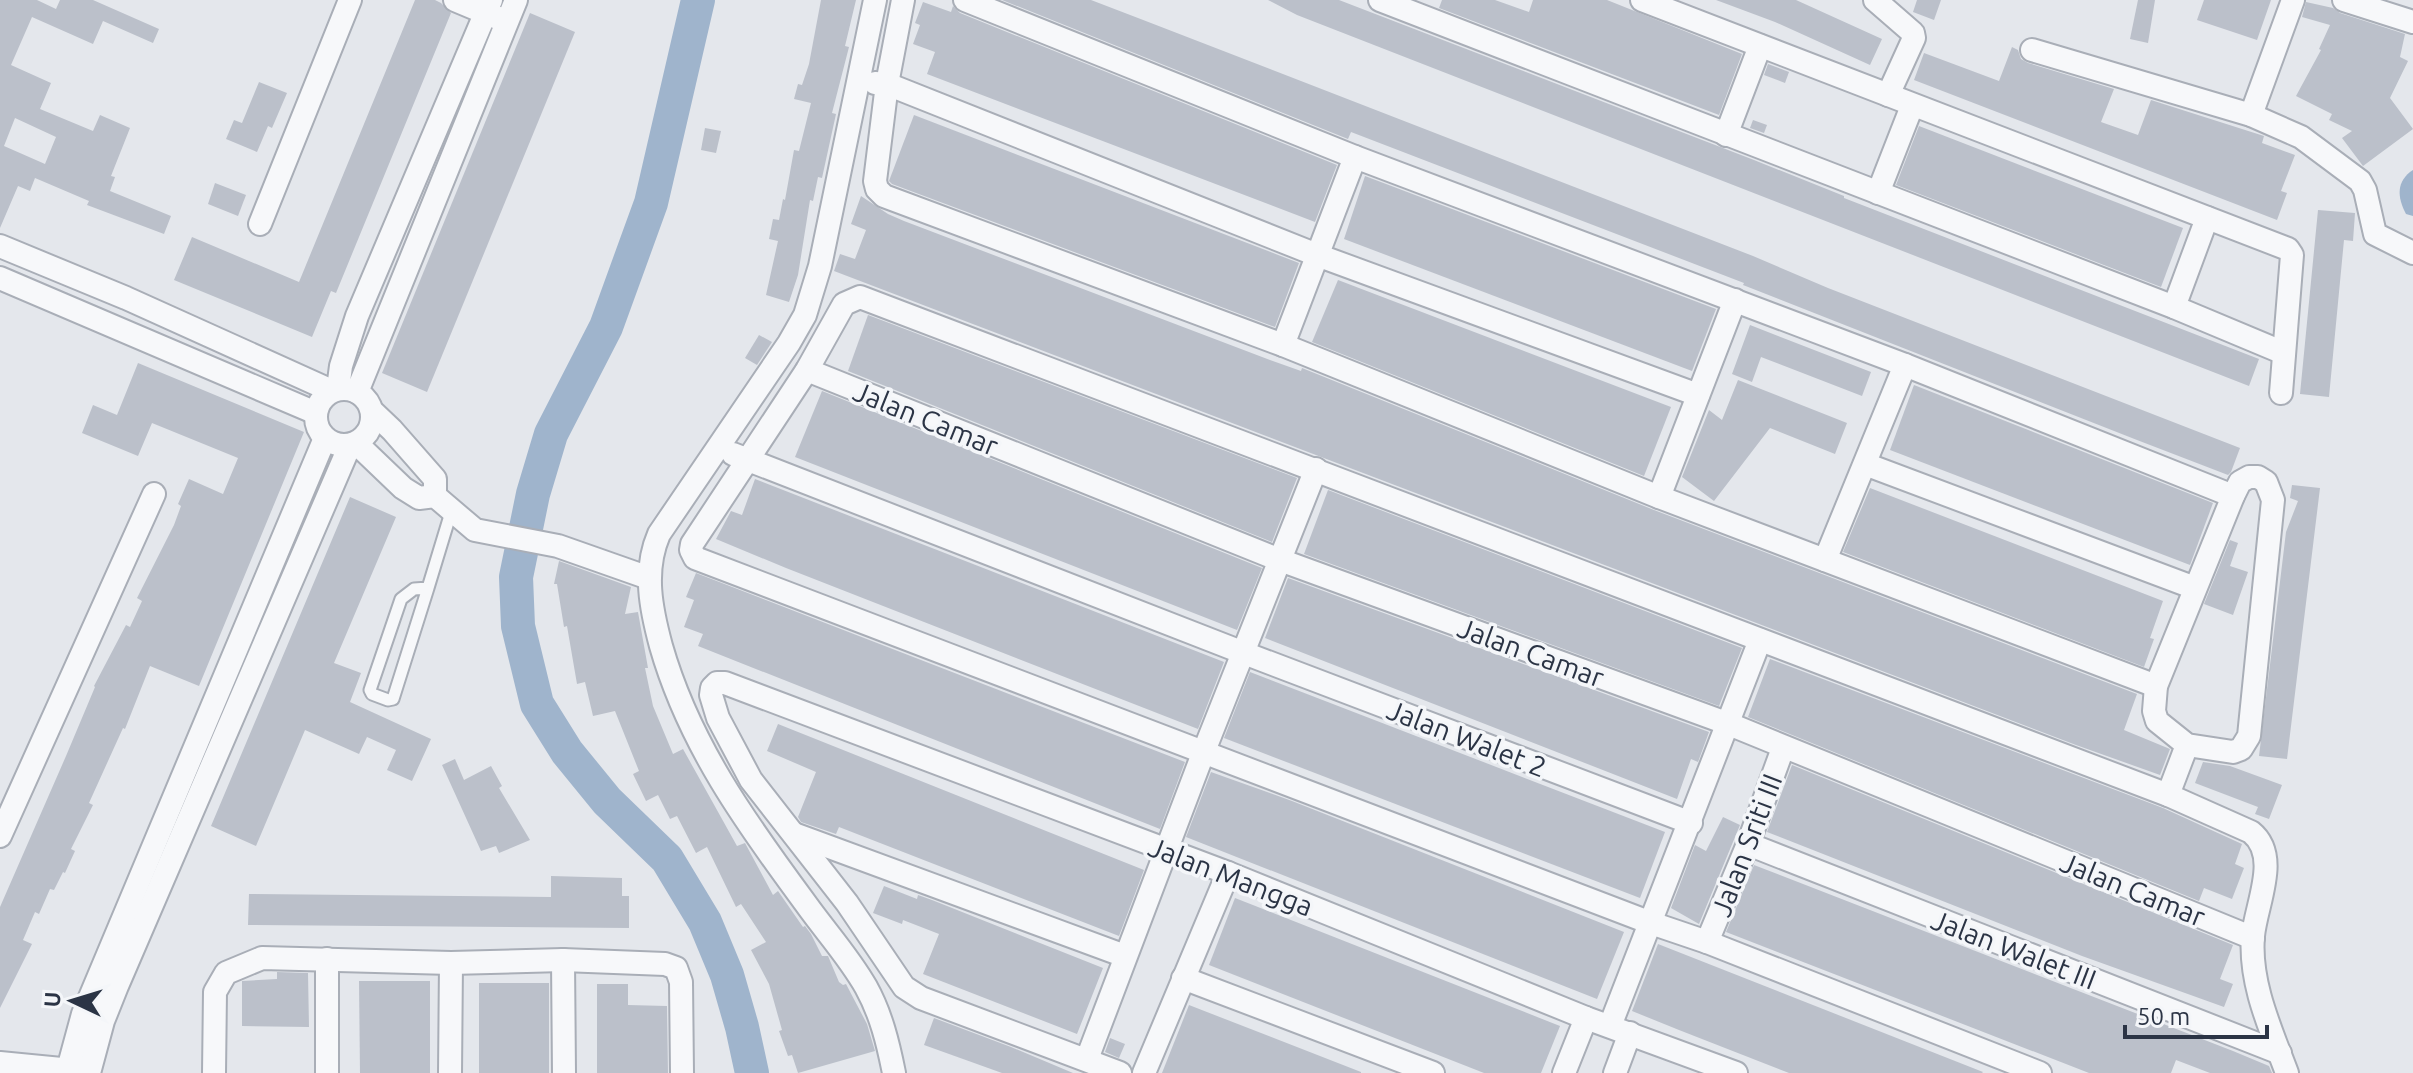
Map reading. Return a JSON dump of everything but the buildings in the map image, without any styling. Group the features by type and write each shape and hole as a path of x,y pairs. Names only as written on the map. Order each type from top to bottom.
{"street":[{"path":"260,224 350,0"},
{"path":"0,246 126,298 343,391 369,403 372,424 366,435 353,444 336,445 325,438 317,427 319,404 343,391 512,10 455,0"},
{"path":"875,0 820,266 805,315 659,534 653,547 649,578 658,633 687,718 711,766 774,861 847,956 867,989 886,1034 894,1073"},
{"path":"903,0 887,84 875,181 879,193 1283,345 1659,497 2156,686"},
{"path":"965,0 1355,157 1905,365 2233,496"},
{"path":"1380,0 1417,7 1726,135 2174,307 2284,353"},
{"path":"1642,0 2290,251 2281,393"},
{"path":"1875,0 1913,33 1914,38 1888,95"},
{"path":"2251,115 2293,0"},
{"path":"2344,0 2413,22"},
{"path":"343,391 341,366 357,316 488,7"},
{"path":"1726,135 1760,46"},
{"path":"2032,50 2251,115 2301,137 2354,175 2365,190 2375,234 2413,253"},
{"path":"858,78 887,84 1317,255 1698,395"},
{"path":"1878,193 1912,106"},
{"path":"1283,345 1355,157"},
{"path":"2174,307 2207,218"},
{"path":"0,278 316,413"},
{"path":"2040,1073 1707,942 695,558 692,544 807,370 844,304 860,297 2168,795 2251,832 2260,839 2266,859 2253,938 2263,1007 2283,1063"},
{"path":"115,327 126,298"},
{"path":"1659,497 1735,300"},
{"path":"1825,560 1905,365"},
{"name":"Jalan Camar","path":"807,370 1280,560 1729,724 2253,938"},
{"path":"372,411 435,479 444,503 475,530 558,546 649,578"},
{"path":"78,1072 83,1014 325,438"},
{"path":"353,444 403,488 419,498 444,503"},
{"path":"78,1072 353,444"},
{"name":"Jalan Walet 2","path":"717,448 1691,823"},
{"path":"1865,464 2195,588"},
{"path":"1087,1059 1316,469"},
{"path":"2258,477 2269,485 2273,500 2249,736 2241,749 2233,752 2187,745 2157,721 2154,711 2156,686 2195,588 2233,496 2244,479 2258,477"},
{"path":"0,836 154,494"},
{"path":"1615,1073 1620,1030 1651,923 1760,640"},
{"name":"Jalan Mangga","path":"795,834 751,780 718,718 711,695 717,683 725,683 1228,873 1586,1018 1736,1073"},
{"path":"201,731 223,741"},
{"path":"2168,795 2187,745"},
{"name":"Jalan Sriti III","path":"1707,942 1748,844 1783,748"},
{"path":"774,861 795,834"},
{"path":"795,834 1125,956"},
{"path":"795,834 875,940 904,987 921,998 1120,1073"},
{"name":"Jalan Walet III","path":"1748,844 2283,1063"},
{"path":"1144,1073 1228,873"},
{"path":"214,1073 215,992 226,973 262,958 451,963 563,960 657,962 676,968 682,997 682,1073"},
{"path":"327,959 327,1073"},
{"path":"563,960 564,1073"},
{"path":"450,1073 451,963"},
{"path":"1183,978 1433,1073"},
{"path":"1564,1073 1586,1018"},
{"path":"0,1063 78,1072"}],"lane":[{"path":"428,588 414,589 401,599 370,690 372,694 393,699 428,588 444,503"}],"water":[{"path":"2413,170 2413,216 2406,214 2400,190 2403,179"}],"waterway":[{"path":"698,0 651,203 606,327 551,434 533,494 516,577 518,626 537,704 567,752 607,801 667,859 705,922 727,975 752,1073"}]}
